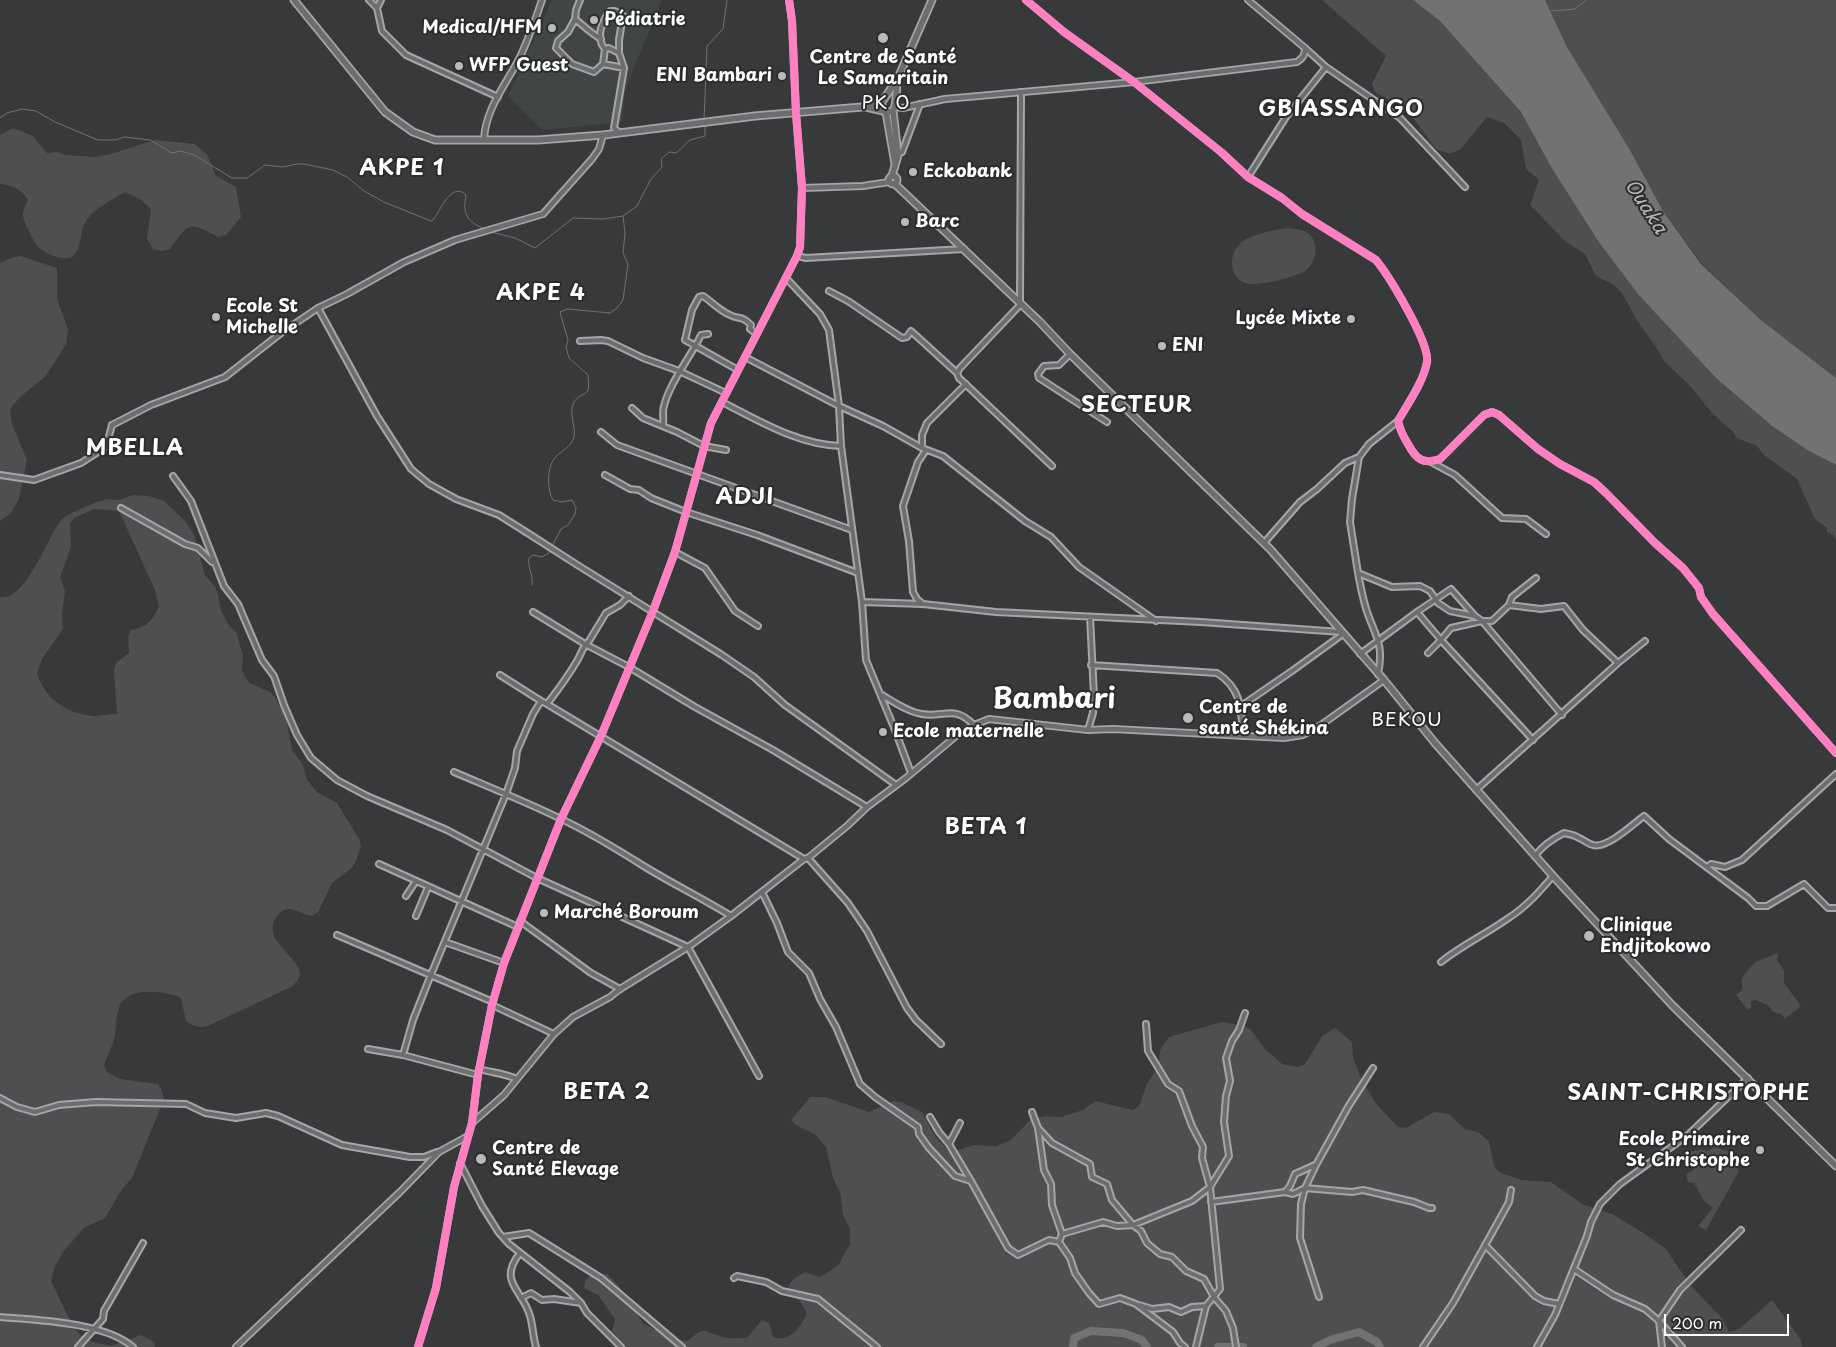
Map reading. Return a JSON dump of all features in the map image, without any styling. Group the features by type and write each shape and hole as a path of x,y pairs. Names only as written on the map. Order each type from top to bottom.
{"main road":[{"path":"294,0 385,112 413,132 435,140 538,140 603,136 711,121 862,107 891,98 895,106"},
{"path":"894,141 883,101 898,78 932,0"},
{"path":"898,78 895,106 895,164 892,181 1021,303 1070,354 1264,543 1384,680 1435,743 1553,876 1672,1005 1836,1166"},
{"path":"862,107 885,111 895,106"}],"street":[{"path":"369,0 377,8 382,31 406,55 498,97"},
{"path":"377,8 381,0"},
{"path":"484,140 484,127 521,55 542,0"},
{"path":"580,0 575,19 568,32 558,41 556,48 572,64 582,68 594,72 603,64 605,49 602,47 601,26 610,10 623,15 619,40 624,68 614,128 620,133"},
{"path":"418,1347 436,1288 460,1163 472,1123 479,1069 492,1004 504,963 561,819 601,736 653,611 674,552 711,423 798,256 802,188 796,113 792,21 789,0"},
{"path":"1026,0 1064,32 1134,82 1221,152 1248,177 1282,198 1302,214 1376,260 1384,270 1419,333 1427,361 1424,373 1398,421 1370,444 1359,457 1345,463 1318,489 1300,502 1264,543"},
{"path":"1248,0 1326,67 1400,118 1465,187"},
{"path":"575,19 586,30 601,39"},
{"path":"605,49 609,48 620,53"},
{"path":"895,106 903,108 945,99 1134,82 1297,62 1305,54 1305,48"},
{"path":"603,64 624,68"},
{"path":"1248,177 1286,117 1326,67"},
{"path":"957,373 1021,303 1021,92"},
{"path":"895,155 902,152 920,104"},
{"path":"0,475 34,480 81,463 106,447 112,425 151,405 225,377 288,328 318,308 404,262 455,240 543,214 592,159 599,149 603,136"},
{"path":"802,188 864,186 892,181"},
{"path":"798,256 806,258 964,249"},
{"path":"786,278 826,322 831,339 839,406 841,446 862,602 866,660 911,773"},
{"path":"829,291 848,301 902,338 907,337 911,331 1052,466"},
{"path":"738,370 685,340 692,310 701,296 729,315 746,320 751,325 750,329 757,334"},
{"path":"318,308 358,384 400,455 411,469 428,484 456,499 499,515 653,611 754,677 786,705 896,785"},
{"path":"662,425 663,407 679,371 701,335 708,334"},
{"path":"580,341 608,341 726,393"},
{"path":"1070,354 1059,365 1044,366 1040,370 1038,378 1107,422"},
{"path":"745,357 839,406 883,426 924,449 943,456 1025,521 1051,537 1079,567 1156,621"},
{"path":"923,604 913,592 910,541 903,506 924,449 922,435 927,423 966,384"},
{"path":"722,402 773,427 810,442 824,446 841,446"},
{"path":"632,408 643,418 662,425 704,446 726,450"},
{"path":"1431,462 1447,454 1476,421 1487,413 1492,412 1499,415 1514,430 1560,464 1594,482 1683,568 1699,588 1702,597 1713,614 1836,753"},
{"path":"1398,421 1400,430 1414,456 1431,462 1455,475 1502,518 1530,520 1546,534"},
{"path":"601,432 617,445 852,530"},
{"path":"1359,457 1350,522 1365,606 1379,640 1381,660 1378,674"},
{"path":"605,475 630,489 639,490 652,498 686,512 757,535 858,573"},
{"path":"173,476 191,501 224,586 238,604 262,660 274,676 297,735 311,758 337,780 352,788 447,830 537,878 688,947 758,1076"},
{"path":"121,508 168,535 198,548 214,564"},
{"path":"674,552 704,568 735,612 758,626"},
{"path":"1358,573 1392,587 1420,586 1430,591 1435,600 1450,611 1475,616"},
{"path":"1428,653 1451,628 1482,621 1492,621 1509,605 1512,597 1536,578"},
{"path":"1360,654 1452,589 1475,616 1482,621 1562,715"},
{"path":"547,704 606,613 620,605 628,596"},
{"path":"862,602 923,604 996,612 1049,613 1156,621 1202,622 1342,633"},
{"path":"1509,605 1541,609 1564,606 1583,630 1618,663"},
{"path":"533,612 867,807"},
{"path":"1417,612 1533,740"},
{"path":"1088,730 1093,713 1090,617"},
{"path":"1241,706 1292,671 1342,633"},
{"path":"1476,790 1645,641"},
{"path":"1091,665 1217,673 1228,680 1241,706 1243,736"},
{"path":"500,675 619,748 806,858 848,903 867,931 907,1008 916,1020 941,1044"},
{"path":"472,1123 504,1095 554,1034 573,1017 610,997 688,947 731,916 847,826 867,807 956,736 974,724 989,719 1088,730 1113,729 1284,738 1303,735 1321,725 1384,680"},
{"path":"881,694 921,714 955,713 974,724"},
{"path":"403,1055 413,1020 506,794 515,768 517,752 533,714 541,701"},
{"path":"454,772 561,819 627,854 731,916"},
{"path":"1707,867 1711,864 1725,867 1742,860 1836,774"},
{"path":"1535,856 1545,844 1564,833 1581,838 1596,846 1601,845 1644,816 1669,839 1756,906 1767,906 1804,884 1828,908 1836,908"},
{"path":"379,864 518,927"},
{"path":"1441,962 1454,951 1511,917 1536,895 1553,876"},
{"path":"406,896 416,881"},
{"path":"416,916 422,910 428,887"},
{"path":"762,892 788,952 809,973 820,999 836,1027 860,1084 874,1097 918,1127 919,1134 929,1148 955,1176 970,1181"},
{"path":"520,920 591,972 620,989"},
{"path":"337,935 492,1004 554,1034"},
{"path":"444,942 504,963"},
{"path":"1062,1234 1103,1222 1117,1226 1132,1225 1192,1201 1210,1187 1229,1156 1224,1122 1226,1096 1230,1081 1226,1058 1245,1012"},
{"path":"1146,1024 1148,1051 1168,1084 1179,1091 1192,1126 1203,1148 1202,1158 1210,1187 1220,1288 1206,1306 1196,1347"},
{"path":"368,1049 403,1055 478,1075"},
{"path":"1318,1297 1300,1238 1300,1204 1316,1165 1348,1107 1373,1068"},
{"path":"479,1069 503,1073 517,1080"},
{"path":"1537,1347 1559,1304 1600,1204 1620,1184 1688,1135 1748,1078"},
{"path":"0,1098 17,1107 34,1112 59,1105 96,1102 186,1104 205,1114 236,1118 266,1113 278,1116 342,1145 410,1157 424,1157 439,1152 468,1136"},
{"path":"1032,1112 1038,1128 1044,1170 1051,1184 1052,1205 1062,1234 1059,1242"},
{"path":"930,1117 960,1161 1008,1248 1018,1256 1049,1240 1059,1242 1070,1258 1075,1273 1099,1304 1120,1298 1152,1309 1169,1307 1181,1312 1206,1306"},
{"path":"948,1144 960,1123"},
{"path":"1038,1128 1052,1144 1090,1164 1092,1177 1107,1184 1112,1200 1132,1225 1141,1232 1147,1243 1160,1254 1172,1257 1186,1271 1204,1280 1214,1297 1226,1311 1234,1328 1236,1347"},
{"path":"236,1347 400,1192 439,1152"},
{"path":"460,1163 482,1206 503,1237 582,1303 587,1313 622,1347"},
{"path":"1285,1192 1295,1174 1316,1165"},
{"path":"1211,1202 1285,1192 1293,1194 1305,1188 1352,1192 1363,1190 1432,1208"},
{"path":"1423,1347 1453,1303 1508,1202 1511,1190"},
{"path":"1662,1347 1658,1321 1680,1290 1741,1230"},
{"path":"503,1237 529,1233 602,1278 682,1347"},
{"path":"78,1347 102,1319 104,1311 143,1243"},
{"path":"1485,1245 1535,1296 1544,1301 1559,1304"},
{"path":"520,1253 514,1260 510,1276 513,1286 530,1315 536,1347"},
{"path":"1574,1269 1613,1295 1639,1306 1658,1321 1682,1347"},
{"path":"734,1278 737,1276 766,1282 782,1291 818,1299 877,1347"},
{"path":"521,1298 531,1294 542,1300 554,1299 582,1303"},
{"path":"1136,1304 1173,1332 1185,1347"},
{"path":"0,1317 38,1320 102,1330 133,1347"}],"shaded area":[{"path":"552,0 662,0 625,92 622,122 542,130 508,96"},
{"path":"1322,0 1413,0 1440,21 1521,112 1551,167 1598,241 1717,379 1772,426 1807,450 1836,465 1836,540 1833,535 1827,532 1827,528 1815,519 1797,479 1764,455 1757,446 1737,438 1712,413 1690,386 1664,361 1638,322 1622,293 1614,285 1596,276 1585,254 1566,242 1530,205 1539,180 1526,169 1521,140 1504,123 1487,117 1461,149 1450,154 1436,149 1408,111 1375,92 1372,84 1386,56"},
{"path":"1545,0 1836,0 1836,378 1761,320 1702,264 1663,211 1630,150 1567,47"},
{"path":"13,128 33,136 47,153 58,152 65,155 95,157 155,140 195,144 207,154 216,176 236,187 241,217 226,235 218,237 201,228 190,227 181,233 170,249 162,251 153,249 147,239 151,209 140,199 125,192 102,206 87,219 77,251 72,257 64,258 50,255 39,248 23,217 28,200 16,188 0,184 0,135"},
{"path":"1290,228 1309,234 1315,243 1314,258 1309,268 1294,276 1264,283 1244,283 1238,279 1232,267 1232,260 1237,247 1242,242 1272,230"},
{"path":"21,256 57,268 57,299 68,329 66,344 45,377 20,397 10,409 12,424 27,460 19,499 11,513 0,521 0,263 13,257"},
{"path":"134,495 149,496 164,501 186,522 194,535 205,575 215,587 221,611 230,627 236,632 243,655 242,669 245,677 250,683 270,692 275,697 286,718 292,750 303,765 307,780 317,792 337,803 359,839 361,846 352,868 332,883 318,912 312,916 288,909 282,911 277,916 273,925 276,940 298,966 300,973 293,986 208,1026 200,1027 186,1021 181,998 166,993 139,993 125,999 120,1005 117,1013 115,1035 104,1065 107,1072 120,1079 158,1084 164,1099 132,1178 122,1189 105,1218 84,1228 63,1252 55,1266 51,1281 72,1324 81,1336 96,1343 111,1346 141,1335 154,1342 155,1347 0,1347 0,597 10,596 27,579 62,519 75,511 100,501 108,499 119,500","holes":["94,509 119,511 155,590 159,606 149,622 142,627 131,630 128,637 129,653 116,663 114,671 117,714 93,716 74,712 58,703 45,690 37,673 42,659 63,629 62,615 65,591 60,577 71,547 70,524 74,518"]},
{"path":"1778,953 1777,960 1784,971 1784,983 1801,1006 1785,1019 1781,1014 1773,1012 1769,1006 1756,1000 1751,1001 1751,1008 1747,1009 1736,995 1742,990 1742,978 1755,962"},
{"path":"1222,1022 1245,1026 1251,1030 1265,1049 1282,1064 1298,1067 1305,1064 1322,1036 1335,1028 1352,1042 1353,1057 1361,1079 1377,1105 1398,1127 1406,1128 1434,1112 1449,1114 1465,1129 1478,1132 1489,1141 1494,1166 1499,1172 1521,1180 1551,1182 1584,1205 1612,1214 1665,1248 1691,1286 1722,1318 1729,1332 1739,1329 1772,1300 1801,1340 1802,1347 619,1347 617,1337 612,1331 615,1319 598,1295 584,1288 585,1281 591,1275 607,1274 618,1285 643,1323 673,1340 687,1341 702,1331 726,1338 747,1338 762,1320 769,1323 773,1337 784,1338 789,1336 798,1329 807,1314 800,1301 787,1294 790,1283 805,1272 819,1277 826,1274 839,1264 850,1244 850,1229 843,1215 840,1192 833,1178 826,1147 816,1135 796,1125 791,1120 810,1097 825,1097 869,1112 893,1101 901,1102 922,1112 935,1136 951,1153 973,1145 996,1146 1011,1140 1030,1120 1045,1116 1061,1117 1083,1110 1095,1101 1133,1110 1139,1106 1147,1084 1159,1065 1160,1050 1169,1037"},
{"path":"1715,1147 1733,1153 1738,1163 1736,1167 1739,1171 1706,1230 1698,1226 1713,1208 1704,1201 1694,1183 1688,1182 1686,1174 1694,1170 1694,1163 1683,1157 1692,1151 1708,1151"}],"water":[{"name":"Ouaka","path":"1413,0 1545,0 1567,47 1630,150 1663,211 1701,264 1761,320 1836,378 1836,465 1807,450 1772,426 1717,379 1638,294 1598,241 1551,167 1521,112 1440,21"}],"waterway":[{"path":"704,120 707,46 723,29 727,0"},
{"path":"1551,11 1575,9 1586,0"},
{"path":"0,118 7,113 22,109 36,111 55,122 98,140 115,140 125,137 150,140 172,153 181,151 194,155 232,178 247,178 265,165 282,167 304,164 333,170 347,177 364,191 384,202 431,221 451,194 461,192 466,195 465,212 468,218 483,228"},
{"path":"552,546 561,529 568,525 575,514 576,508 572,500 562,502 553,500 549,485 550,468 554,459 573,441 572,406 577,398 587,392 589,383 588,375 569,358 566,347 568,340 560,312 567,309 610,313 617,308 623,300 628,264 623,253 625,233 623,216 637,206 651,179 662,167 661,159 669,152 676,153 690,140 705,136 705,124"},
{"path":"491,232 515,238 535,248 573,218 603,219 623,216"},
{"path":"532,585 529,558 533,555 542,557 549,553 550,550"},
{"path":"1073,1347 1074,1338 1091,1331 1123,1333 1142,1340 1147,1347"},
{"path":"1316,1347 1330,1340 1359,1332 1377,1342 1380,1347"},
{"path":"1218,1347 1243,1347"}],"cycle path":[{"path":"418,1347 436,1288 454,1187 472,1123 478,1075 492,1005 504,963 561,819 601,736 653,611 675,552 711,423 800,247 802,188 796,113 792,21 789,0"},
{"path":"1026,0 1064,32 1134,82 1221,152 1248,177 1282,198 1302,214 1376,260 1408,310 1426,353 1427,362 1422,377 1415,393 1398,421 1405,438 1417,457 1425,461 1440,459 1484,415 1492,412 1499,415 1538,449 1560,464 1594,482 1683,568 1699,588 1701,597 1713,614 1836,753"}],"place":[{"name":"Pédiatrie","path":"594,20"},
{"name":"Medical/HFM","path":"552,28"},
{"name":"Centre de Santé Le Samaritain","path":"883,38"},
{"name":"WFP Guest","path":"459,66"},
{"name":"ENI Bambari","path":"782,76"},
{"name":"Eckobank","path":"913,172"},
{"name":"Barc","path":"905,222"},
{"name":"Ecole St Michelle","path":"216,317"},
{"name":"Lycée Mixte","path":"1351,319"},
{"name":"ENI","path":"1162,346"},
{"name":"Centre de santé Shékina","path":"1188,718"},
{"name":"Ecole maternelle","path":"883,732"},
{"name":"Marché Boroum","path":"544,913"},
{"name":"Clinique Endjitokowo","path":"1589,936"},
{"name":"Ecole Primaire St Christophe","path":"1760,1150"},
{"name":"Centre de Santé Elevage","path":"481,1159"}],"district":[{"name":"PK 0","path":"886,104"},
{"name":"GBIASSANGO","path":"1341,110"},
{"name":"AKPE 1","path":"402,169"},
{"name":"AKPE 4","path":"541,294"},
{"name":"SECTEUR","path":"1137,406"},
{"name":"MBELLA","path":"135,449"},
{"name":"ADJI","path":"745,498"},
{"name":"Bambari","path":"1054,700"},
{"name":"BEKOU","path":"1407,721"},
{"name":"BETA 1","path":"986,828"},
{"name":"BETA 2","path":"607,1093"},
{"name":"SAINT-CHRISTOPHE","path":"1689,1094"}]}
